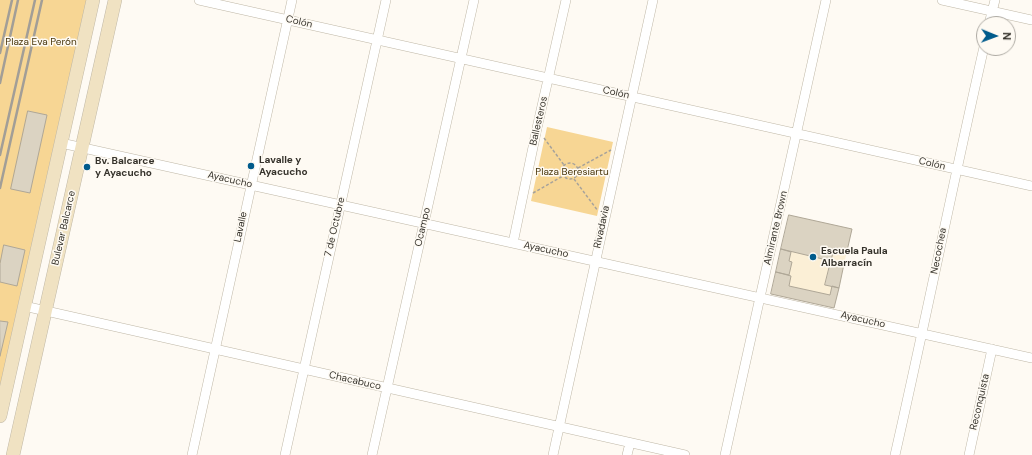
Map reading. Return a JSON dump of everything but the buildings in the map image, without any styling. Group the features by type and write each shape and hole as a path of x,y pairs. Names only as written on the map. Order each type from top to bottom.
{"main road":[{"path":"0,416 92,0"},
{"name":"Bulevar Balcarce","path":"13,455 115,0"}],"street":[{"name":"Colón","path":"199,0 1032,186"},
{"name":"Lavalle","path":"192,455 214,349 292,0"},
{"name":"7 de Octubre","path":"285,455 386,0"},
{"name":"Ocampo","path":"372,455 474,0"},
{"name":"Ballesteros","path":"513,243 566,0"},
{"name":"Rivadavia","path":"552,455 653,0"},
{"name":"Almirante Brown","path":"725,455 826,0"},
{"path":"942,0 1032,20"},
{"path":"991,16 995,0"},
{"name":"Necochea","path":"895,455 923,334 956,169 982,56"},
{"name":"Ayacucho","path":"61,143 1032,358"},
{"name":"Chacabuco","path":"24,306 685,455"},
{"name":"Reconquista","path":"969,455 992,349"},
{"path":"628,455 630,443"}],"path":[{"path":"537,128 564,165"},
{"path":"577,168 620,145"},
{"path":"571,163 577,168 578,173 574,179 566,179 563,176 561,170 564,165 571,163"},
{"path":"522,199 563,176"},
{"path":"574,179 604,219"}],"shaded area":[{"name":"Escuela Paula Albarracín","path":"789,215 852,229 834,308 771,294"}],"green space":[{"name":"Plaza Eva Perón","path":"0,0 93,0 0,416"},
{"name":"Plaza Beresiartu","path":"547,127 613,142 597,216 531,201"}],"railway":[{"path":"0,53 12,0"},
{"path":"0,83 18,0"},
{"path":"0,155 35,0"},
{"path":"0,188 42,0"}],"place":[{"name":"Lavalle y Ayacucho","path":"251,166"},
{"name":"Bv. Balcarce y Ayacucho","path":"87,167"},
{"name":"Escuela Paula Albarracín","path":"813,257"}]}
